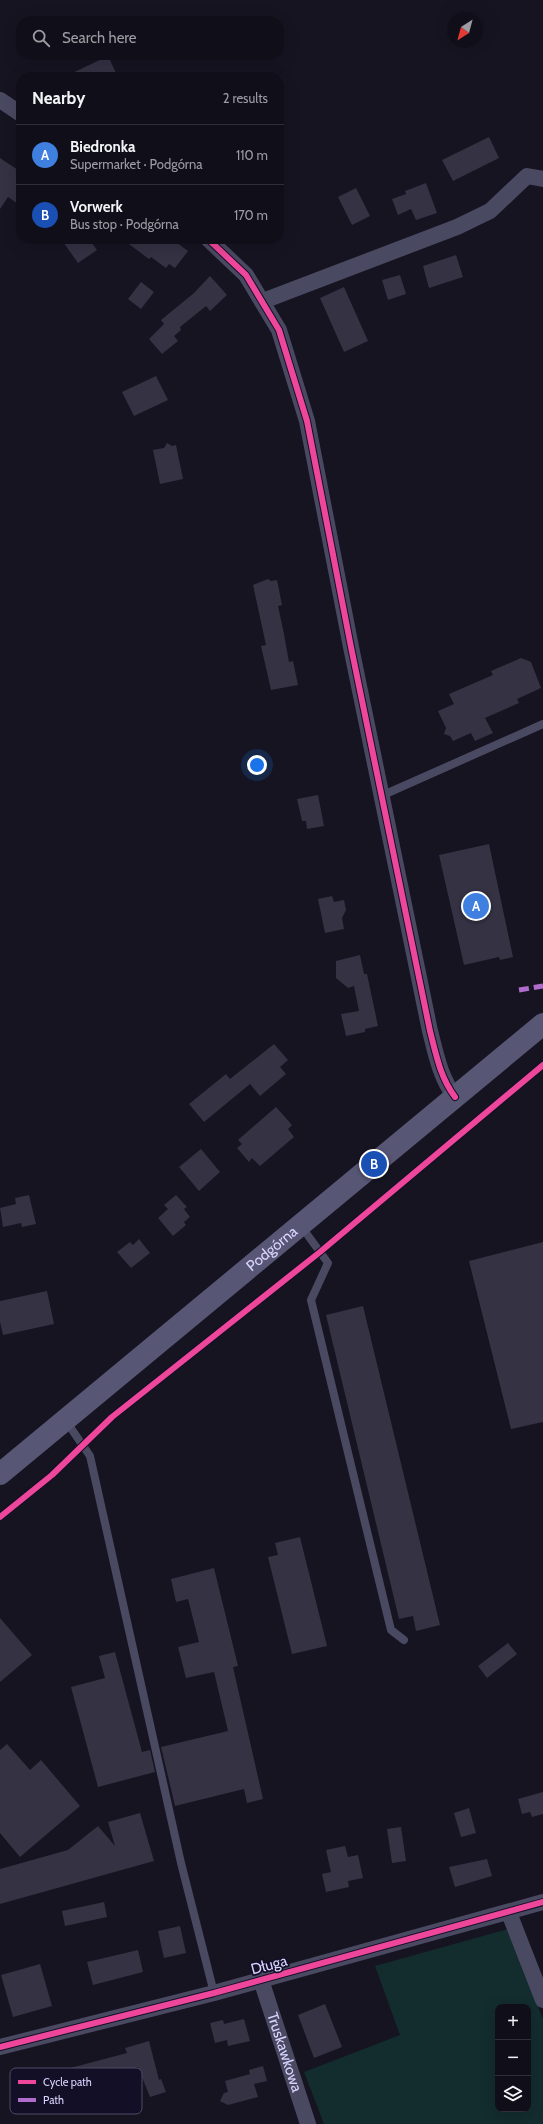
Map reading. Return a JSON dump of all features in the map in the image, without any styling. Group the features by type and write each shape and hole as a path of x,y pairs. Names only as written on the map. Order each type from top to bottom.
{"main road":[{"name":"Podgórna","path":"0,1474 543,1024"}],"street":[{"path":"0,100 16,111"},
{"path":"263,301 457,227 490,211 527,176 543,179"},
{"path":"213,244 246,275 263,301 279,330 307,421 381,796 430,1031 441,1072 446,1084 455,1097"},
{"name":"Długa","path":"0,2047 214,1993 509,1913 543,1902"},
{"path":"509,1913 543,2000"},
{"name":"Truskawkowa","path":"261,1980 308,2124"}],"lane":[{"path":"381,796 543,724"},
{"path":"300,1225 328,1263 311,1300 390,1630 404,1640"},
{"path":"66,1420 90,1456 181,1864 214,1993"}],"green space":[{"path":"508,1929 543,2019 543,2124 324,2124 304,2072 400,2035 375,1966"}],"building":[{"path":"100,60 110,60 116,72 74,72"},
{"path":"489,137 499,158 453,181 442,160"},
{"path":"0,158 16,169 16,203 8,197 0,209"},
{"path":"426,183 437,213 416,220 411,209 398,215 392,199 406,194 405,191"},
{"path":"356,188 370,216 352,225 338,197"},
{"path":"65,244 93,244 97,250 78,263"},
{"path":"129,244 179,244 188,251 175,268 169,264 166,268 151,257 149,259"},
{"path":"456,255 463,277 429,288 423,266"},
{"path":"400,275 406,294 388,300 382,280"},
{"path":"210,276 227,295 210,311 206,306 180,327 181,330 174,336 178,341 162,354 149,339 164,324 161,320 194,293"},
{"path":"141,282 154,292 141,309 128,299"},
{"path":"344,287 368,341 344,352 320,298"},
{"path":"156,376 168,400 134,416 122,392"},
{"path":"167,443 172,446 176,445 183,479 160,484 153,450 164,448"},
{"path":"268,579 271,581 277,580 282,605 278,606 289,662 293,661 298,685 271,690 261,646 266,645 253,585"},
{"path":"521,658 531,662 541,688 517,699 519,703 485,718 493,733 475,741 471,733 453,741 450,736 444,734 446,728 438,711 454,704 449,694 493,675 491,671"},
{"path":"318,795 324,826 307,829 306,821 302,821 297,799"},
{"path":"489,844 513,957 500,960 499,957 464,965 439,855"},
{"path":"332,896 334,902 344,900 346,910 342,918 344,929 325,933 318,899"},
{"path":"360,955 364,974 367,974 378,1026 365,1029 365,1032 346,1036 341,1014 359,1011 354,986 348,988 336,978 336,961"},
{"path":"274,1044 288,1060 280,1067 286,1074 260,1096 250,1084 204,1122 189,1104 226,1074 230,1079"},
{"path":"276,1107 292,1125 288,1129 294,1137 260,1166 252,1158 249,1162 237,1148 242,1144 238,1140"},
{"path":"201,1149 220,1172 199,1191 179,1167"},
{"path":"29,1195 36,1224 22,1227 21,1223 3,1227 0,1208 16,1204 15,1198"},
{"path":"176,1195 187,1207 184,1209 190,1217 184,1222 186,1225 173,1236 158,1218 168,1209 164,1205"},
{"path":"139,1239 150,1253 131,1268 117,1252 130,1242 133,1245"},
{"path":"543,1242 543,1422 511,1429 469,1261"},
{"path":"47,1291 54,1324 3,1335 0,1322 0,1301"},
{"path":"363,1306 440,1625 416,1631 413,1616 399,1619 326,1315"},
{"path":"300,1537 327,1646 292,1654 268,1557 278,1555 275,1543"},
{"path":"214,1568 238,1666 233,1667 263,1799 247,1803 244,1789 175,1806 161,1747 228,1731 214,1672 186,1678 178,1647 199,1642 188,1599 176,1602 171,1579"},
{"path":"0,1618 32,1655 0,1682"},
{"path":"508,1643 517,1654 487,1678 478,1666"},
{"path":"115,1652 142,1752 150,1750 155,1772 98,1787 71,1687 105,1678 99,1656"},
{"path":"7,1744 30,1770 41,1760 80,1806 20,1857 0,1833 0,1750"},
{"path":"543,1792 543,1814 532,1817 530,1812 522,1814 518,1799"},
{"path":"469,1808 476,1833 461,1837 454,1813"},
{"path":"140,1813 154,1861 0,1904 0,1869 68,1850 98,1826 115,1846 108,1822"},
{"path":"401,1827 406,1861 392,1863 387,1829"},
{"path":"345,1846 348,1857 358,1855 363,1878 348,1881 349,1887 326,1892 322,1874 331,1872 326,1850"},
{"path":"487,1859 492,1876 455,1887 449,1867"},
{"path":"104,1902 107,1917 65,1926 62,1911"},
{"path":"180,1926 186,1953 164,1958 158,1931"},
{"path":"138,1950 143,1972 93,1985 87,1962"},
{"path":"40,1964 52,2006 13,2017 1,1975"},
{"path":"325,2004 342,2047 314,2058 298,2015"},
{"path":"244,2019 250,2041 228,2046 227,2040 215,2043 210,2023 223,2020 224,2024"},
{"path":"149,2041 159,2080 161,2079 166,2092 150,2097 142,2077 142,2068 70,2068 127,2053 125,2048"},
{"path":"263,2066 267,2081 254,2084 258,2097 228,2105 220,2101 224,2093 228,2092 225,2081 250,2074 249,2070"}],"marked path":[{"path":"519,990 543,986"}],"cycle path":[{"path":"213,244 246,275 279,330 307,421 351,647 430,1031 442,1073 455,1097"},
{"path":"0,1517 52,1475 112,1417 320,1252 543,1065"},
{"path":"0,2047 214,1993 543,1902"}],"place":[{"name":"Biedronka","path":"476,906"},
{"name":"Vorwerk","path":"374,1164"}]}
